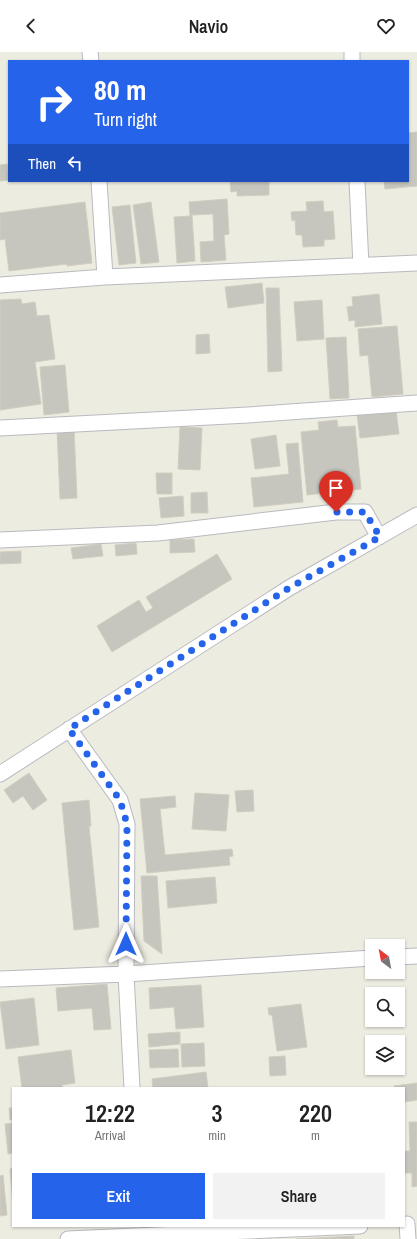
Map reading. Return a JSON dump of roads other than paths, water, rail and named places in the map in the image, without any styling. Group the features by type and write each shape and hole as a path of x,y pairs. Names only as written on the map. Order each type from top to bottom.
{"street":[{"path":"99,182 105,277"},
{"path":"357,182 361,266"},
{"path":"0,285 105,277 417,263"},
{"path":"0,428 248,415 417,403"},
{"path":"0,540 158,533 336,512 365,512 380,537"},
{"path":"0,774 289,588 417,516"},
{"path":"69,729 120,800 127,824 126,974 132,1087"},
{"path":"405,957 417,956"},
{"path":"0,979 126,974 365,958"},
{"path":"68,1239 140,1233 329,1227"}]}
